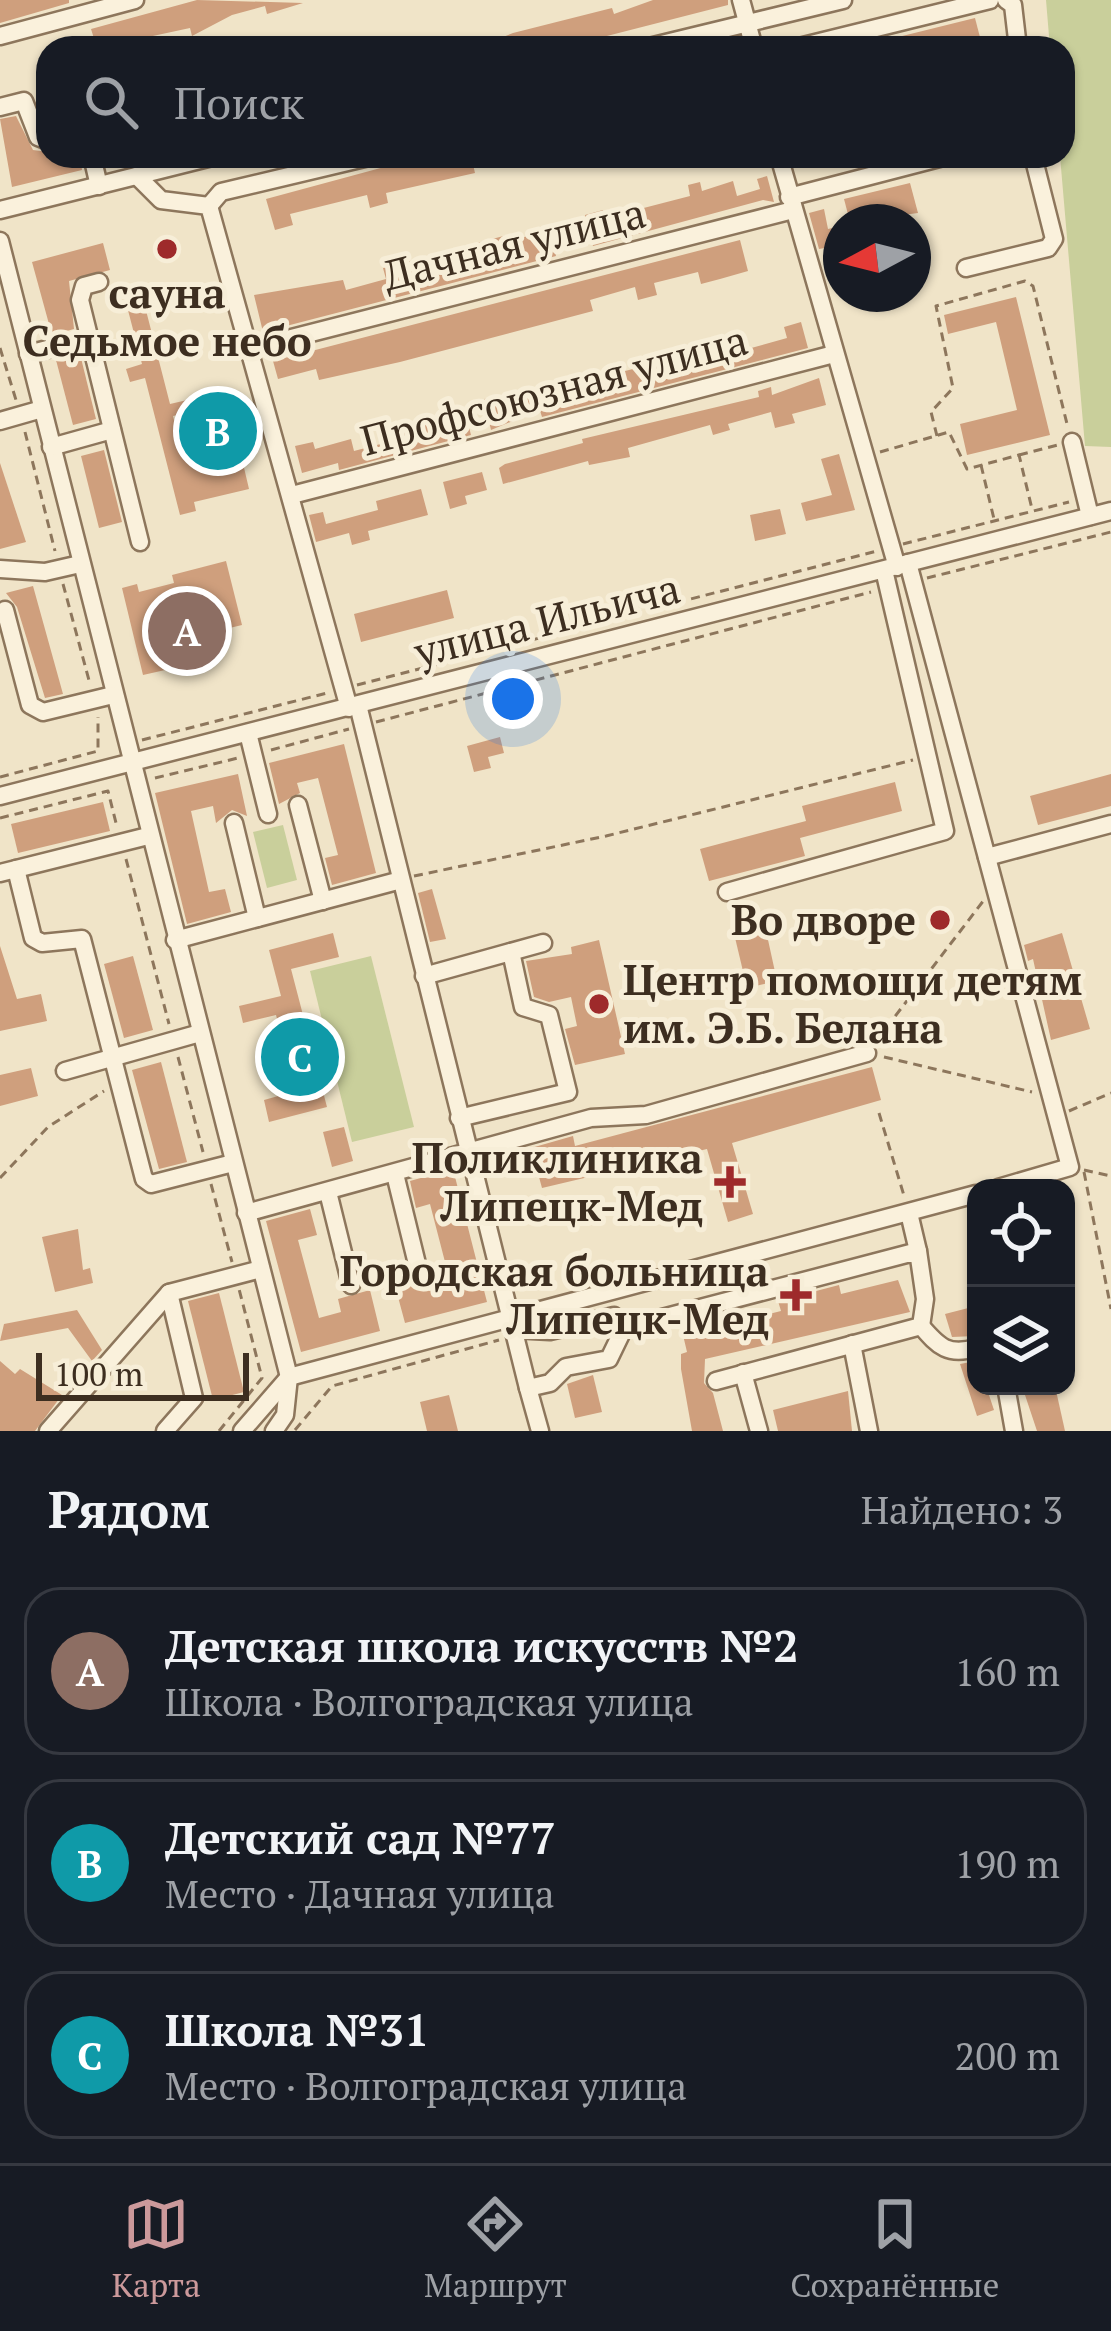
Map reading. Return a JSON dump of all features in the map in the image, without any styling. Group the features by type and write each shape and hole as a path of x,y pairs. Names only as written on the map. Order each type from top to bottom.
{"street":[{"path":"0,35 135,0"},
{"path":"741,0 750,36"},
{"path":"692,36 843,0"},
{"path":"844,36 990,0"},
{"path":"1006,0 1013,5 1017,36"},
{"path":"0,107 24,101 36,132"},
{"path":"95,168 99,186"},
{"path":"0,211 168,168"},
{"path":"209,206 221,192 322,168"},
{"path":"727,892 945,831 928,758 893,546 782,168"},
{"name":"Дачная улица","path":"253,348 907,168"},
{"path":"966,268 1048,248 1054,239 1036,168"},
{"path":"136,176 161,200 209,206"},
{"path":"209,206 253,348 343,688 363,725 540,1431"},
{"path":"0,241 129,763 289,1377 285,1415 274,1431"},
{"path":"100,282 84,286 80,300 140,542"},
{"path":"28,354 90,338"},
{"name":"Профсоюзная улица","path":"292,495 834,354"},
{"path":"0,421 42,410"},
{"path":"51,447 112,430"},
{"path":"1072,442 1088,507"},
{"name":"улица Ильича","path":"0,796 898,574 1088,507 1111,511"},
{"path":"0,568 59,569 80,564"},
{"path":"898,574 987,857 1056,1117 1077,1169 1035,1179"},
{"path":"4,610 30,705 43,712 112,695"},
{"path":"248,733 268,814"},
{"path":"298,806 323,901"},
{"path":"234,824 257,918"},
{"path":"987,857 1111,824"},
{"path":"148,836 8,871 33,938 42,943 72,935 82,939 144,1179 151,1184 233,1163"},
{"path":"175,940 401,880"},
{"path":"424,976 543,943"},
{"path":"459,1118 568,1092 549,1016 523,1007 511,952"},
{"path":"65,1071 200,1033"},
{"path":"246,1213 591,1118 646,1115 867,1053"},
{"path":"395,1174 418,1268"},
{"path":"328,1192 351,1285"},
{"path":"242,1431 289,1377 511,1327 967,1197"},
{"path":"908,1213 925,1299 921,1326"},
{"path":"528,1388 550,1383 566,1367 609,1359 624,1328 918,1251"},
{"path":"48,1431 169,1293 261,1269"},
{"path":"165,1431 194,1399 169,1293"},
{"path":"511,1327 550,1331 614,1316 624,1328"},
{"path":"716,1381 921,1326"},
{"path":"921,1326 940,1347 957,1353 967,1350"},
{"path":"852,1344 869,1431"},
{"path":"743,1373 759,1431"},
{"path":"1008,1395 1014,1431"}],"path":[{"path":"866,457 954,434 962,465 981,465 1072,442 1033,286 1025,281 936,306 953,388 931,412 937,436"},
{"path":"0,349 100,724 98,752 0,777"},
{"path":"1019,455 1033,511"},
{"path":"981,465 995,520"},
{"path":"136,742 995,520 1033,511 1088,507"},
{"path":"147,780 363,725 898,574 1111,532"},
{"path":"401,880 928,758"},
{"path":"0,818 108,791 262,1378 219,1431"},
{"path":"994,885 867,1053 1051,1097"},
{"path":"0,1178 48,1127 119,1081"},
{"path":"1056,1117 1111,1093"},
{"path":"879,1113 908,1213"},
{"path":"1111,1176 1077,1169 1111,1309"},
{"path":"294,1431 332,1386 511,1327"}],"green space":[{"path":"1046,0 1111,0 1111,447 1085,446 1061,168 1075,168 1075,36 1049,36"},
{"path":"283,825 297,880 267,888 253,832"},
{"path":"371,956 414,1127 352,1142 310,971"}],"building":[{"path":"0,0 69,0 69,3 0,23"},
{"path":"197,0 303,3 267,14 265,6 232,15 192,36 190,28 153,36 93,36 91,29"},
{"path":"653,0 728,0 728,5 607,36 506,36 612,8 614,14"},
{"path":"975,18 980,36 902,36"},
{"path":"16,116 36,150 36,168 82,170 12,187 0,119"},
{"path":"381,168 474,168 475,173 386,193 388,203 370,208 367,195 290,214 293,225 275,230 266,199"},
{"path":"767,176 774,202 763,200 593,246 585,215 603,210 605,218 690,196 688,185 700,182 702,191 733,181 737,196 760,189 757,179"},
{"path":"910,183 916,204 845,204 844,199"},
{"path":"823,209 823,248 819,249 809,213"},
{"path":"550,230 556,256 263,332 254,295 343,280 346,290 386,279 383,268 515,233 517,239"},
{"path":"740,240 748,271 701,284 698,272 654,283 657,295 638,300 635,287 590,300 593,311 400,362 319,380 316,369 278,379 273,361"},
{"path":"103,243 110,270 69,281 74,329 52,335 32,262"},
{"path":"140,287 170,404 226,391 249,489 194,502 196,511 180,515 145,378 130,382 126,369 142,364 123,291","holes":["196,411 205,449 182,454 173,416"]},
{"path":"1016,297 1050,435 967,455 960,424 1017,410 996,322 948,334 944,315"},
{"path":"801,322 808,348 542,417 537,401 603,384 601,377 701,352 703,361 744,350 787,338 784,327"},
{"path":"80,354 96,419 73,425 56,360"},
{"path":"819,378 826,405 792,414 795,423 775,428 771,412 728,424 730,430 713,435 710,425 628,448 630,457 589,465 588,461 503,484 499,468 505,464 583,443 582,439 759,397 758,391 771,387 772,395"},
{"path":"529,393 534,412 491,430 484,399"},
{"path":"443,420 447,433 469,427 471,435 339,470 338,463 302,473 295,446 313,442 315,449 351,439 354,451 392,441 390,432"},
{"path":"104,450 122,522 99,528 81,456"},
{"path":"839,454 855,510 806,521 801,503 832,495 821,459"},
{"path":"0,463 26,542 0,549"},
{"path":"482,472 487,490 465,496 467,504 450,509 443,482"},
{"path":"421,489 428,515 368,531 370,540 352,545 349,533 316,542 309,515 323,512 326,524 378,510 376,501"},
{"path":"780,509 786,534 755,541 750,515"},
{"path":"226,561 242,625 168,643 174,668 143,675 122,588 137,584 139,592 174,583 172,575"},
{"path":"33,586 63,694 45,698 17,607 6,593"},
{"path":"447,590 454,618 361,642 354,614"},
{"path":"500,737 504,753 488,757 491,768 474,772 467,746"},
{"path":"344,744 376,873 332,885 325,858 338,855 318,778 297,783 300,793 279,804 269,763"},
{"path":"238,774 247,816 232,810 216,823 213,806 191,811 209,892 225,889 231,912 187,924 155,793"},
{"path":"1111,774 1111,806 1038,825 1030,796"},
{"path":"895,782 902,811 800,838 805,856 709,881 700,849 806,821 802,806"},
{"path":"103,802 110,831 18,853 11,824"},
{"path":"432,889 446,939 430,942 418,893"},
{"path":"763,917 777,981 747,988 732,925"},
{"path":"333,933 339,957 291,969 327,1107 269,1122 264,1100 296,1091 276,1015 243,1023 239,1006 281,996 269,950"},
{"path":"1062,933 1090,1029 1051,1040 1033,959 1028,961 1024,945"},
{"name":"Центр помощи детям им. Э.Б. Белана","path":"599,940 625,1054 575,1065 565,1029 577,1026 571,997 549,1002 534,997 526,961 572,954 571,947"},
{"path":"0,946 17,999 41,994 47,1021 0,1031"},
{"path":"133,956 153,1030 124,1038 104,964"},
{"path":"161,1062 187,1162 159,1169 132,1070"},
{"path":"872,1067 881,1100 732,1143 753,1214 728,1222 707,1149 542,1188 531,1148 573,1136 575,1146"},
{"path":"31,1068 38,1096 0,1106 0,1075"},
{"path":"344,1127 353,1161 332,1167 323,1132"},
{"path":"453,1169 487,1302 405,1323 394,1282 426,1278 429,1291 451,1285 430,1204 416,1208 410,1181"},
{"path":"310,1209 317,1235 298,1240 319,1318 341,1312 338,1299 370,1290 380,1331 301,1352 266,1221"},
{"path":"78,1229 83,1270 90,1268 93,1283 55,1292 42,1237"},
{"path":"898,1280 910,1312 705,1359 704,1383 713,1393 723,1431 692,1431 681,1369 681,1354 687,1352 683,1335 781,1311 778,1301 839,1285 841,1294"},
{"path":"219,1293 244,1392 213,1400 188,1301"},
{"path":"967,1308 967,1336 952,1337 945,1314"},
{"path":"77,1310 102,1350 92,1361 68,1328 0,1341 4,1324"},
{"path":"0,1361 15,1374 20,1369 62,1395 35,1431 0,1431"},
{"path":"593,1375 602,1412 575,1418 567,1384"},
{"path":"848,1391 852,1431 778,1431 773,1410"},
{"path":"449,1395 458,1431 427,1431 420,1402"},
{"path":"970,1395 989,1395 994,1410 977,1416"},
{"path":"1025,1395 1057,1395 1065,1431 1037,1431"}],"place":[{"name":"сауна Седьмое небо","path":"167,249"},
{"name":"Детский сад №77","path":"218,431"},
{"name":"Детская школа искусств №2","path":"187,631"},
{"name":"Во дворе","path":"940,920"},
{"name":"Центр помощи детям им. Э.Б. Белана","path":"599,1004"},
{"name":"Школа №31","path":"300,1057"},
{"name":"Поликлиника Липецк-Мед","path":"730,1182"},
{"name":"Городская больница Липецк-Мед","path":"796,1295"}]}
